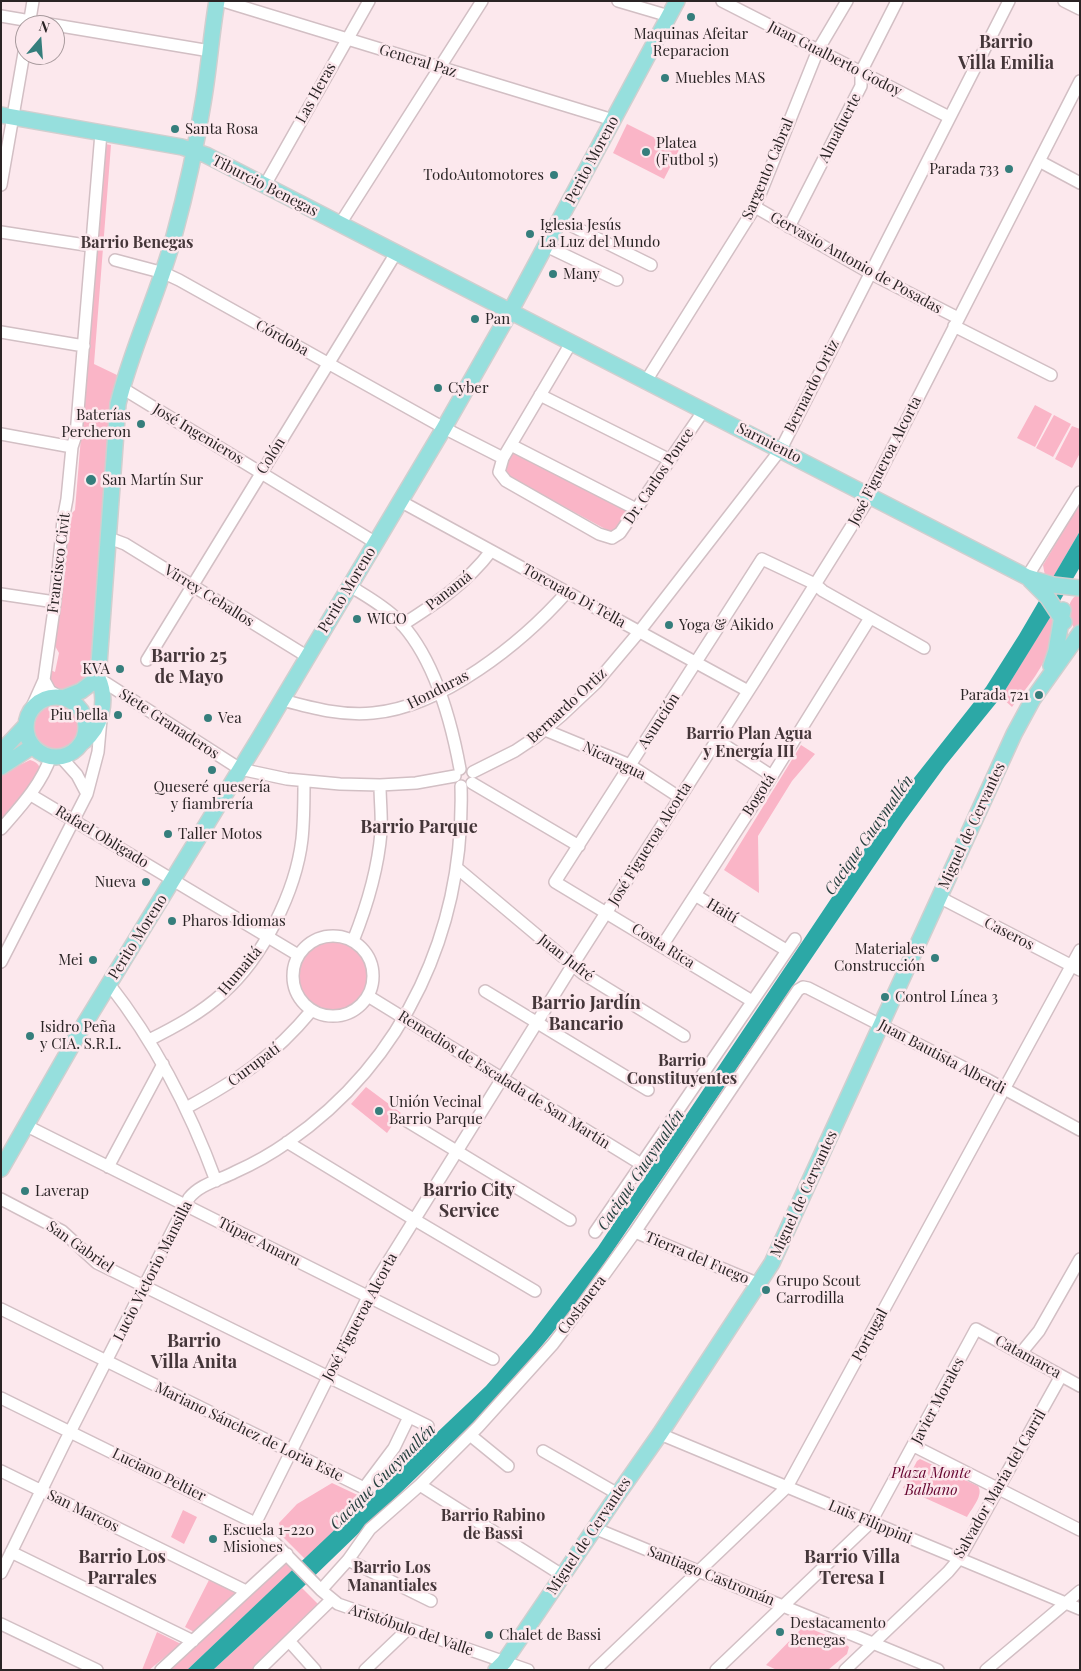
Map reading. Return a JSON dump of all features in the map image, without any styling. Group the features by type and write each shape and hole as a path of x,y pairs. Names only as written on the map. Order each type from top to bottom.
{"main road":[{"path":"26,725 27,735 34,746 41,752 56,756 68,754 80,744 95,728 102,715 102,689 98,678 110,538 118,404 141,329 164,273 180,213 204,102 217,1"},
{"name":"Perito Moreno","path":"1,1170 25,1125 109,984 240,770 444,428 510,312 677,1"},
{"name":"Tiburcio Benegas","path":"7,116 195,150 510,312"},
{"name":"Sarmiento","path":"510,312 781,449 1027,577 1046,589 1075,588"},
{"path":"1060,616 1069,596 1075,588"},
{"path":"1046,589 1069,630 1079,636"},
{"name":"Miguel de Cervantes","path":"1046,681 1046,675 1056,651 1060,616"},
{"name":"Miguel de Cervantes","path":"500,1666 660,1434 759,1284 776,1255 1020,720 1079,636"},
{"name":"Miguel de Cervantes","path":"1046,681 1051,679 1068,662 1080,655"},
{"path":"31,709 46,699 62,697 81,691 98,678"},
{"path":"62,697 77,706 85,720 85,733 80,744"},
{"name":"Francisco Civit","path":"26,725 31,709"},
{"path":"1,752 26,725"},
{"path":"1,767 34,746"}],"street":[{"path":"30,15 33,1"},
{"name":"General Paz","path":"223,1 613,120"},
{"name":"Las Heras","path":"265,185 369,1"},
{"path":"340,224 482,1"},
{"path":"618,1 669,16"},
{"name":"Juan Gualberto Godoy","path":"722,1 949,116"},
{"name":"Sargento Cabral","path":"646,381 755,207 818,50 847,1"},
{"name":"Almafuerte","path":"789,227 861,86 860,72 897,1"},
{"name":"Bernardo Ortiz","path":"469,780 516,751 545,730 596,683 639,632 781,449 1009,1"},
{"path":"1064,1 1080,9"},
{"path":"1,16 15,20"},
{"path":"65,27 210,51"},
{"path":"1,185 7,116 20,65"},
{"name":"José Figueroa Alcorta","path":"255,1524 368,1296 572,966 748,691 870,495 956,322 1080,81"},
{"name":"Francisco Civit","path":"31,709 44,680 55,602 72,447 76,435 101,133"},
{"path":"1039,161 1080,183"},
{"name":"Gervasio Antonio de Posadas","path":"755,207 1051,375"},
{"path":"560,220 651,265"},
{"path":"1,232 92,246"},
{"path":"546,246 617,280"},
{"name":"Colón","path":"146,660 396,253"},
{"name":"Córdoba","path":"115,260 164,273 180,280 444,428 503,458"},
{"path":"1,332 84,346"},
{"path":"503,458 570,343"},
{"name":"José Ingenieros","path":"122,388 376,542"},
{"path":"540,395 670,460"},
{"name":"Dr. Carlos Ponce","path":"503,458 500,472 506,481 599,534 612,538 620,533 704,410"},
{"path":"1,434 72,447"},
{"path":"511,445 636,509"},
{"path":"1027,577 1080,492"},
{"name":"Torcuato Di Tella","path":"400,501 748,691"},
{"name":"Virrey Ceballos","path":"110,538 125,544 308,657"},
{"name":"Panamá","path":"402,625 451,592 474,572 491,551"},
{"name":"Asunción","path":"556,882 762,559 815,584"},
{"path":"815,584 823,591 924,648"},
{"path":"350,586 382,607 402,625 420,653 439,692 451,726 457,773 456,781 469,780 579,846"},
{"name":"Honduras","path":"282,700 328,712 368,714 406,707 439,692 469,675 516,643 567,592"},
{"path":"1,594 55,602"},
{"name":"Bogotá","path":"662,946 772,776 870,618"},
{"name":"Siete Granaderos","path":"98,678 240,770"},
{"path":"44,680 50,691 62,697"},
{"path":"2,955 75,821 87,794 98,752 102,715"},
{"name":"Nicaragua","path":"545,730 630,765 680,797"},
{"path":"716,740 772,776"},
{"path":"1,829 31,795 56,756 77,775 87,794"},
{"path":"240,770 304,782 380,785 416,783 468,769 469,780"},
{"name":"Lucio Victorio Mansilla","path":"1,1573 185,1205 194,1192 249,1165 288,1142 328,1108 359,1078 378,1055 403,1018 422,983 435,953 448,912 457,868 461,823 469,780"},
{"name":"Humaitá","path":"149,1040 183,1022 225,992 244,970 267,937 285,901 298,864 302,838 304,782"},
{"path":"353,941 369,899 378,858 381,823 380,785"},
{"name":"Rafael Obligado","path":"31,795 173,880"},
{"name":"Juan Jufré","path":"457,868 572,966 684,1036"},
{"path":"173,880 298,955"},
{"name":"Costa Rica","path":"556,882 752,1001"},
{"name":"Haití","path":"695,895 786,950"},
{"name":"Caseros","path":"939,897 1076,968"},
{"path":"329,936 342,937 353,941 362,948 372,966 372,986 368,996 360,1006 349,1013 337,1016 324,1015 312,1010 302,1002 294,986 293,967 298,955 306,946 317,939 329,936"},
{"path":"595,1232 794,939"},
{"name":"Portugal","path":"594,1670 786,1487 1005,1089 1076,968 1080,950"},
{"path":"109,984 149,1040 163,1064 203,1145 216,1181"},
{"name":"Juan Bautista Alberdi","path":"803,987 882,1025 1080,1130"},
{"name":"Costanera","path":"321,1590 348,1560 370,1529 420,1485 470,1435 515,1388 553,1344 635,1232 798,990 803,987"},
{"path":"485,991 648,1090"},
{"name":"Remedios de Escalada de San Martín","path":"368,996 641,1164"},
{"name":"Curupatí","path":"186,1108 227,1086 256,1066 288,1038 312,1010"},
{"path":"108,1166 163,1064"},
{"path":"407,1121 570,1220"},
{"name":"Túpac Amaru","path":"25,1125 493,1359"},
{"path":"288,1142 535,1291"},
{"name":"San Gabriel","path":"1,1199 62,1231 97,1263 428,1426"},
{"name":"Tierra del Fuego","path":"635,1232 759,1284"},
{"path":"1021,1354 1038,1331 1080,1258"},
{"name":"Mariano Sánchez de Loria Este","path":"1,1309 364,1488 390,1453 409,1417"},
{"name":"Catamarca","path":"976,1329 1080,1386"},
{"name":"Javier Morales","path":"716,1670 871,1522 976,1329"},
{"name":"Salvador María del Carril","path":"845,1670 948,1572 958,1559 1061,1376"},
{"name":"Luciano Peltier","path":"1,1398 255,1524 304,1572"},
{"name":"Luis Filippini","path":"660,1434 1080,1610"},
{"path":"470,1435 508,1466"},
{"path":"914,1446 1080,1530"},
{"path":"544,1451 618,1494"},
{"name":"San Marcos","path":"1,1471 246,1591"},
{"path":"420,1485 562,1575"},
{"name":"Santiago Castromán","path":"594,1528 938,1670"},
{"path":"11,1552 193,1641"},
{"path":"161,1670 287,1554"},
{"path":"348,1560 431,1601"},
{"name":"Aristóbulo del Valle","path":"304,1572 331,1600 346,1608 408,1629 500,1666 528,1670"},
{"path":"986,1670 1080,1591"},
{"path":"259,1670 331,1600"},
{"path":"1,1624 97,1670"},
{"path":"365,1670 408,1629"},
{"path":"289,1641 314,1670"}],"green space":[{"name":"Platea (Futbol 5)","path":"627,124 679,150 664,179 613,153"},
{"path":"105,144 111,145 94,364 117,375 109,429 90,670 83,682 63,691 50,684 48,669 55,672 59,653 55,646 67,518 75,510"},
{"path":"1035,405 1052,414 1035,447 1017,438"},
{"path":"1054,415 1071,424 1053,457 1036,448"},
{"path":"1072,426 1080,429 1080,453 1072,468 1055,459"},
{"path":"512,453 516,453 626,509 627,513 619,527 613,531 607,530 508,476 504,469"},
{"path":"1080,503 1080,531 1051,581 1045,576 1043,565"},
{"path":"1080,593 1080,623 1076,630 1070,621 1069,610 1072,600"},
{"path":"1051,615 1053,628 1048,653 1036,676 1012,707 1001,697"},
{"path":"51,702 61,702 73,709 80,721 80,731 73,743 61,750 51,750 43,746 36,739 32,731 32,721 36,713 43,706"},
{"path":"801,745 815,754 792,781 758,836 759,893 724,870"},
{"path":"30,760 36,762 40,768 37,777 1,819 1,774"},
{"path":"333,936 348,939 361,948 370,961 373,976 370,991 361,1004 348,1013 333,1016 318,1013 305,1004 296,991 293,976 296,961 305,948 318,939"},
{"name":"Unión Vecinal Barrio Parque","path":"366,1087 401,1113 387,1133 351,1104"},
{"name":"Plaza Monte Balbano","path":"920,1459 978,1486 980,1493 967,1517 903,1488 917,1461"},
{"path":"332,1483 366,1499 305,1559 282,1536 279,1523 297,1504"},
{"path":"183,1510 197,1517 184,1544 171,1537"},
{"path":"286,1563 293,1570 187,1670 168,1670 258,1586"},
{"path":"209,1580 236,1593 194,1632 185,1627"},
{"path":"302,1588 319,1605 252,1670 213,1670"},
{"path":"804,1626 843,1642 849,1647 847,1654 828,1670 777,1670 766,1665"},
{"path":"157,1632 181,1644 149,1670 142,1670"}],"water":[{"path":"1080,531 1080,567 1001,697 945,766 904,822 581,1298 526,1365 481,1415 302,1588 213,1670 187,1670 486,1386 531,1334 598,1247 899,797 986,687"}],"place":[{"name":"Maquinas Afeitar Reparacion","path":"691,17"},
{"name":"Muebles MAS","path":"665,78"},
{"name":"Santa Rosa","path":"175,129"},
{"name":"Platea (Futbol 5)","path":"646,152"},
{"name":"Parada 733","path":"1009,169"},
{"name":"TodoAutomotores","path":"554,175"},
{"name":"Iglesia Jesús La Luz del Mundo","path":"530,234"},
{"name":"Many","path":"553,274"},
{"name":"Pan","path":"475,319"},
{"name":"Cyber","path":"438,388"},
{"name":"Baterías Percheron","path":"141,424"},
{"name":"San Martín Sur","path":"91,480"},
{"name":"WICO","path":"357,619"},
{"name":"Yoga & Aikido","path":"669,625"},
{"name":"KVA","path":"120,669"},
{"name":"Parada 721","path":"1039,695"},
{"name":"Piu bella","path":"118,715"},
{"name":"Vea","path":"208,718"},
{"name":"Queseré quesería y fiambrería","path":"212,770"},
{"name":"Taller Motos","path":"168,834"},
{"name":"Nueva","path":"146,882"},
{"name":"Pharos Idiomas","path":"172,921"},
{"name":"Materiales Construcción","path":"935,958"},
{"name":"Mei","path":"93,960"},
{"name":"Control Línea 3","path":"885,997"},
{"name":"Isidro Peña y CIA. S.R.L.","path":"30,1036"},
{"name":"Unión Vecinal Barrio Parque","path":"379,1111"},
{"name":"Laverap","path":"25,1191"},
{"name":"Grupo Scout Carrodilla","path":"766,1290"},
{"name":"Escuela 1-220 Misiones","path":"213,1539"},
{"name":"Destacamento Benegas","path":"780,1632"},
{"name":"Chalet de Bassi","path":"489,1635"}],"district":[{"name":"Barrio Villa Emilia","path":"1006,52"},
{"name":"Barrio Benegas","path":"137,243"},
{"name":"Barrio 25 de Mayo","path":"189,666"},
{"name":"Barrio Plan Agua y Energía III","path":"749,743"},
{"name":"Barrio Parque","path":"419,827"},
{"name":"Barrio Jardín Bancario","path":"586,1013"},
{"name":"Barrio Constituyentes","path":"682,1070"},
{"name":"Barrio City Service","path":"469,1200"},
{"name":"Barrio Villa Anita","path":"194,1351"},
{"name":"Barrio Rabino de Bassi","path":"493,1525"},
{"name":"Barrio Los Parrales","path":"122,1567"},
{"name":"Barrio Villa Teresa I","path":"852,1567"},
{"name":"Barrio Los Manantiales","path":"392,1577"}],"water label":[{"name":"Cacique Guaymallén","path":"869,835"},
{"name":"Cacique Guaymallén","path":"641,1170"},
{"name":"Cacique Guaymallén","path":"383,1477"}]}
